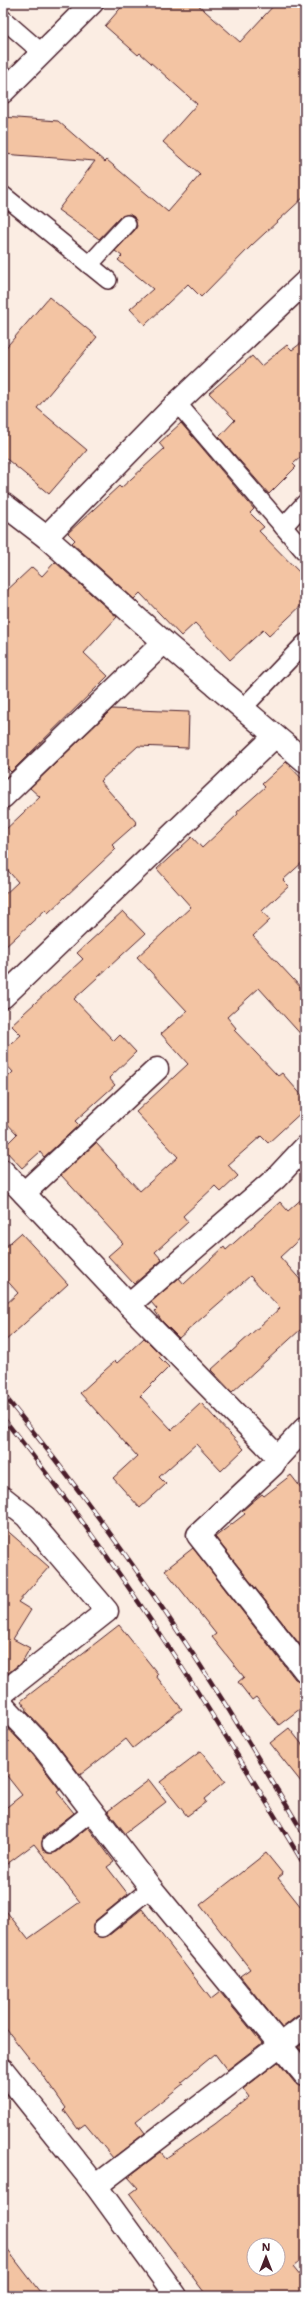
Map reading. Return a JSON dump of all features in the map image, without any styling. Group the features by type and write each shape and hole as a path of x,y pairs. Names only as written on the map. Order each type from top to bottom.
{"street":[{"path":"3,92 40,52 92,3"},
{"path":"46,537 177,403 305,282"},
{"path":"3,504 46,537 164,642 305,761"},
{"path":"3,796 164,642"},
{"path":"3,997 275,736"},
{"path":"24,1194 157,1069"},
{"path":"129,1305 276,1178 305,1147"},
{"path":"3,1171 129,1305 278,1457"},
{"path":"305,1428 278,1457 273,1465 198,1535 305,1671"},
{"path":"3,1498 26,1516 107,1612 3,1693"},
{"path":"3,1704 43,1747 152,1888 305,2075"},
{"path":"96,2186 305,2026"},
{"path":"3,2070 96,2186 176,2296"}],"lane":[{"path":"3,19 40,52"},
{"path":"3,196 108,280"},
{"path":"89,265 127,224"},
{"path":"177,403 304,551"},
{"path":"283,527 305,503"},
{"path":"242,708 305,643"},
{"path":"51,1844 92,1811"},
{"path":"102,1928 152,1888"}],"building":[{"path":"125,3 196,3 240,42 276,3 305,3 305,196 252,245 201,297 188,284 145,325 130,309 153,289 118,260 122,256 115,251 135,230 137,226 134,217 129,214 120,217 99,239 58,210 95,161 3,154 3,117 58,121 105,162 107,160 168,212 200,175 163,142 197,104 140,53 138,55 105,26"},
{"path":"49,297 97,337 37,408 87,450 49,494 3,456 3,351"},
{"path":"305,340 305,453 293,464 296,467 269,494 219,437 235,420 209,393 252,356 261,366 287,345 292,350"},
{"path":"181,423 254,509 250,513 264,527 259,531 305,578 305,602 269,636 263,630 230,660 195,623 181,636 140,593 134,599 72,543 75,540 68,533 119,486 121,488 164,449 159,443"},
{"path":"55,562 117,617 84,653 108,676 11,772 3,764 3,594 32,567 42,576"},
{"path":"112,709 189,712 188,748 138,746 100,781 137,823 112,845 116,849 48,913 45,910 3,949 3,896 18,882 3,865 3,832 40,797 30,788"},
{"path":"286,762 305,782 305,860 283,880 289,886 262,911 270,920 253,936 305,992 305,1039 259,988 227,1017 236,1028 234,1030 278,1076 282,1073 305,1099 305,1109 268,1143 261,1136 228,1165 238,1176 221,1192 215,1186 183,1216 188,1222 155,1252 162,1260 134,1284 108,1256 123,1243 61,1175 96,1143 140,1191 178,1157 136,1112 188,1064 161,1034 187,1011 137,957 191,907 157,869 192,837 202,848 238,814 237,812 265,787 262,784"},
{"path":"123,911 145,934 74,999 114,1041 120,1035 136,1052 109,1078 115,1085 75,1121 79,1125 44,1157 40,1152 22,1168 3,1148 17,1134 3,1119 3,1082 13,1072 3,1061 3,1051 21,1035 11,1025 83,959 77,953"},
{"path":"305,1196 305,1234 280,1257 305,1285 305,1335 300,1330 232,1392 211,1370 280,1308 250,1276 179,1338 162,1321 155,1311 157,1309 151,1302 179,1278 184,1284 224,1247 226,1250 280,1202 288,1211"},
{"path":"21,1233 68,1284 3,1343 3,1307 18,1293 3,1276 3,1249"},
{"path":"144,1338 161,1355 159,1357 169,1367 140,1396 172,1430 201,1403 244,1449 221,1471 196,1444 159,1477 166,1484 140,1508 113,1478 137,1456 80,1393 115,1361 117,1363"},
{"path":"291,1475 305,1493 305,1651 215,1537 245,1514 242,1511 262,1494 264,1496"},
{"path":"3,1527 49,1567 18,1602 31,1610 13,1639 30,1648 22,1662 3,1677"},
{"path":"193,1548 295,1679 305,1683 305,1705 279,1725 256,1697 252,1700 238,1682 244,1677 212,1637 216,1634 165,1570"},
{"path":"119,1625 158,1674 156,1676 182,1709 133,1748 126,1739 80,1775 52,1738 26,1711 27,1709 21,1701"},
{"path":"6,1726 33,1755 60,1790 57,1792 74,1813 44,1836 42,1841 43,1850 48,1853 57,1852 88,1827 114,1862 107,1867 128,1894 95,1921 93,1925 94,1934 99,1937 108,1936 142,1909 211,1999 220,1992 262,2043 227,2070 215,2054 181,2082 183,2084 136,2121 145,2133 113,2158 85,2124 78,2129 64,2110 66,2108 44,2077 3,2025 3,1907 28,1939 80,1902 34,1844 3,1867 3,1810 22,1795 3,1771 3,1729"},
{"path":"289,1728 305,1748 305,1787 270,1743"},
{"path":"201,1751 225,1782 204,1799 206,1802 187,1816 160,1782"},
{"path":"149,1780 166,1802 125,1833 108,1811"},
{"path":"266,1853 283,1874 278,1878 305,1912 305,2014 297,2016 282,2028 240,1976 250,1969 200,1905"},
{"path":"305,2042 305,2055 298,2047"},
{"path":"278,2062 295,2083 305,2087 305,2257 293,2267 305,2282 305,2296 207,2296 130,2194 138,2188 128,2177 161,2152 166,2158 215,2124 249,2097 243,2089"},
{"path":"3,2244 43,2296 3,2296"}],"railway":[{"path":"3,1394 92,1508 175,1626 227,1707 305,1836"},
{"path":"3,1418 85,1525 162,1636 305,1866"}]}
